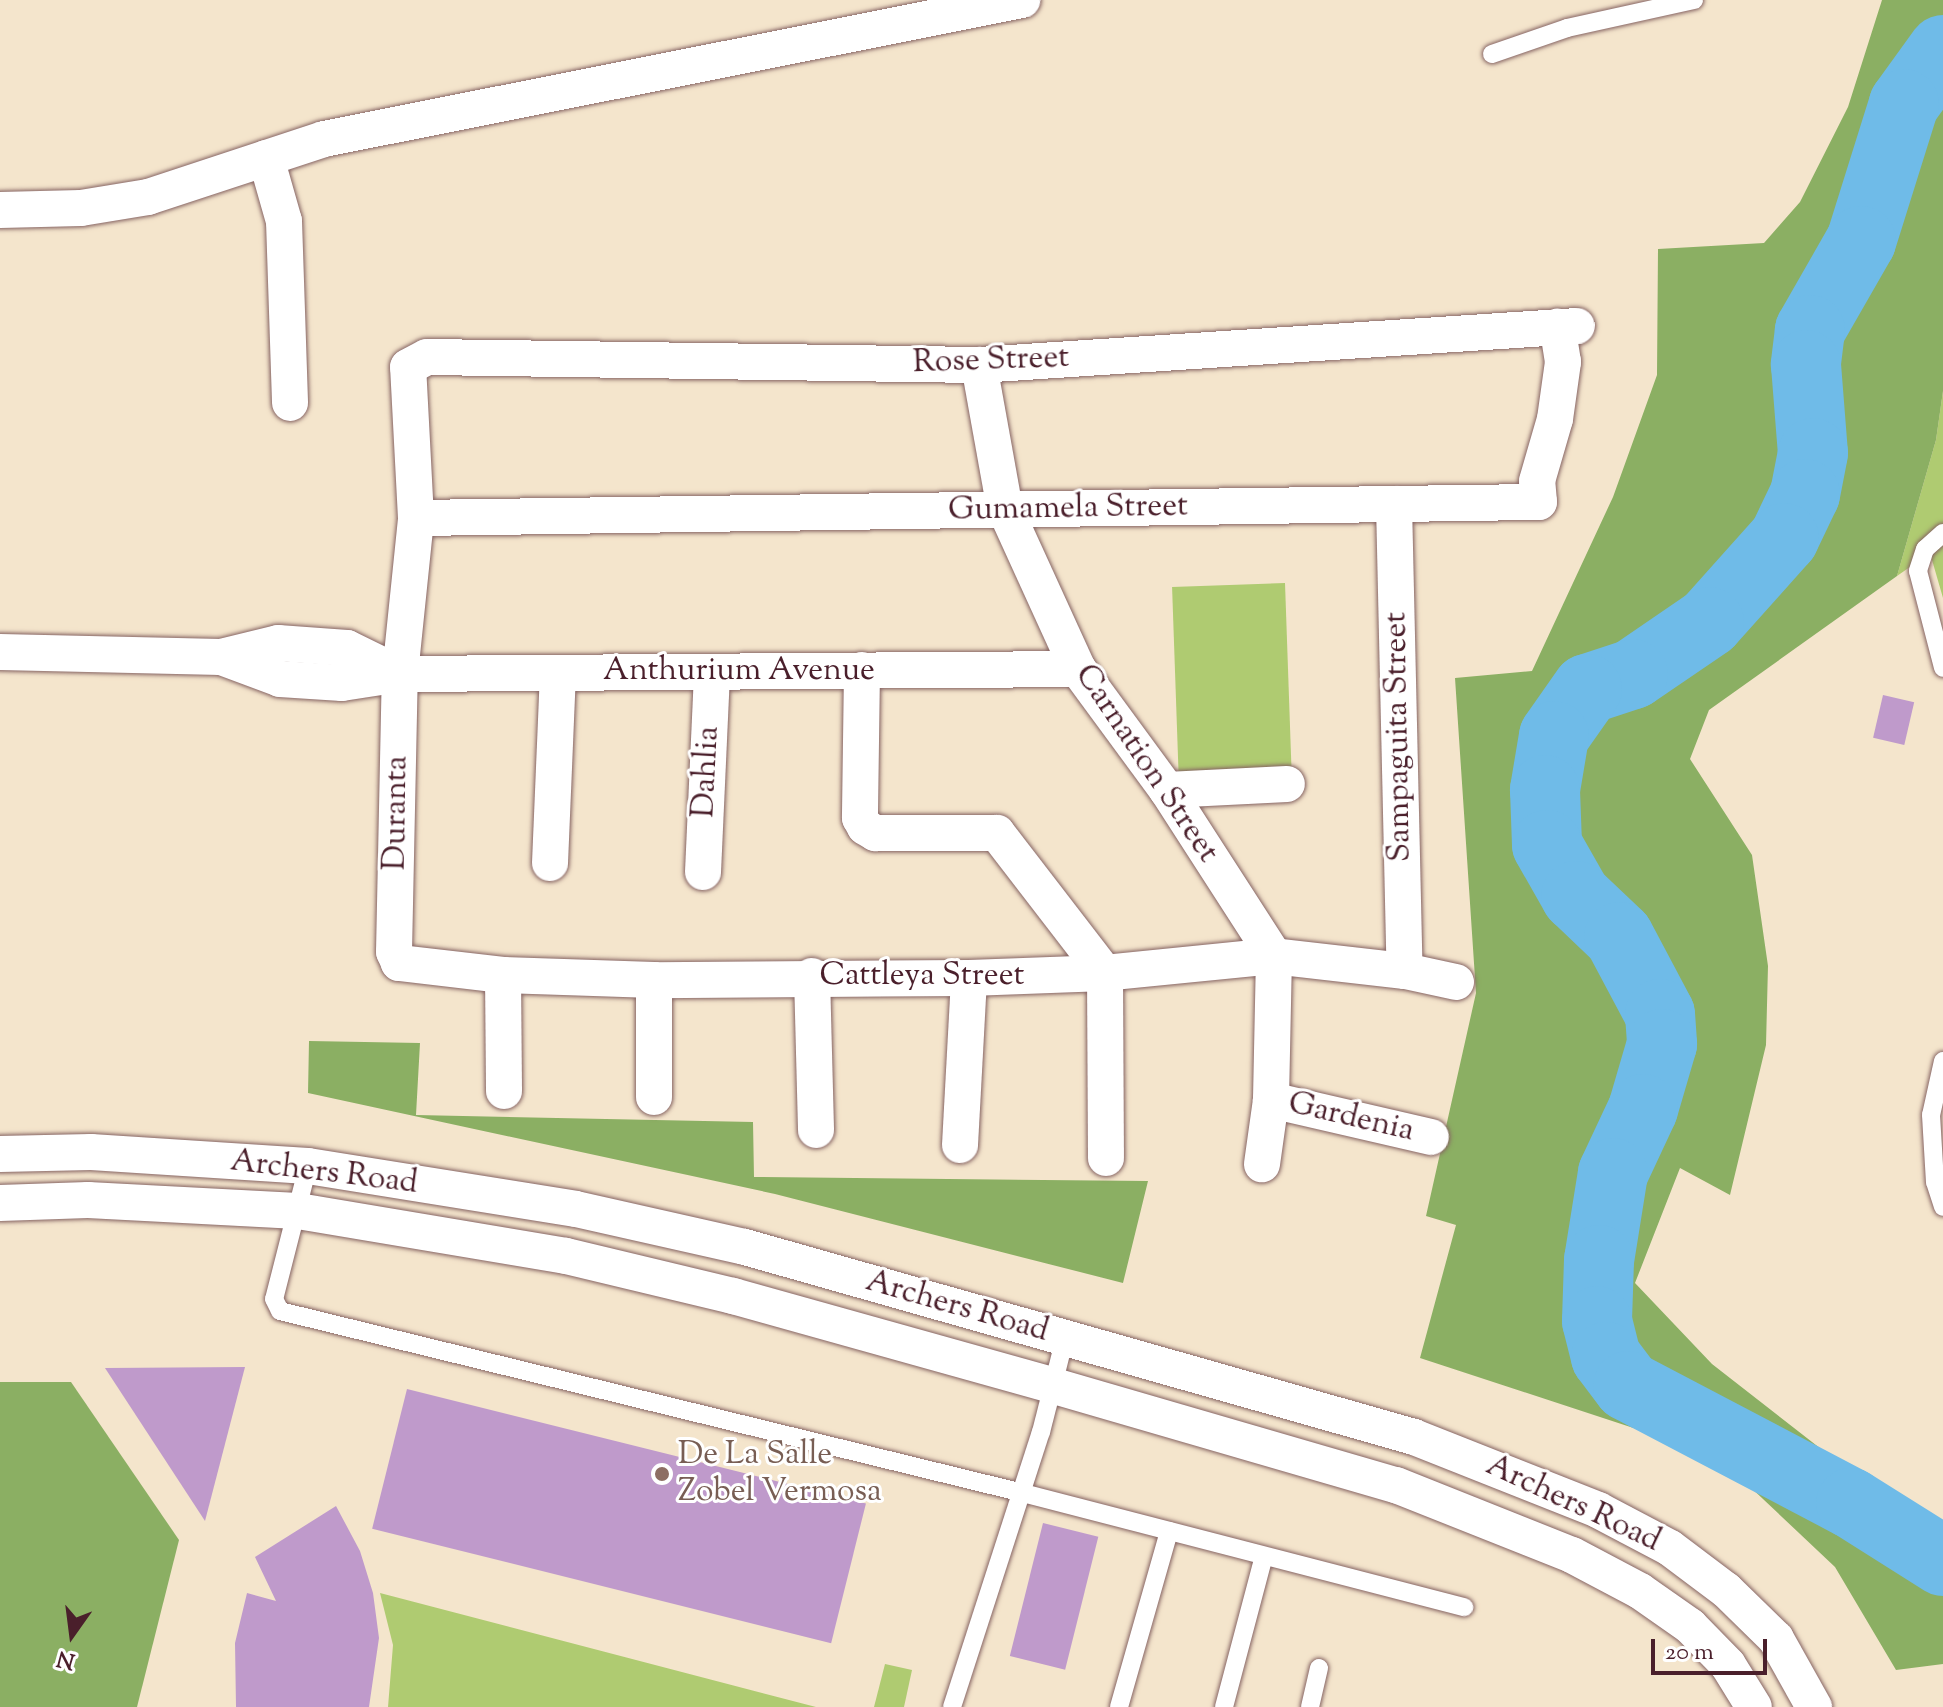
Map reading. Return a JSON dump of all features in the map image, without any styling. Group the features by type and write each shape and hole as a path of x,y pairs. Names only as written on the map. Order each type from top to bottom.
{"street":[{"path":"0,210 81,208 148,197 324,139 1022,0"},
{"path":"266,158 284,221 290,403"},
{"name":"Rose Street","path":"408,367 427,357 979,365 1567,326"},
{"name":"Gumamela Street","path":"416,518 1539,502 1537,481 1555,419 1567,326"},
{"name":"Carnation Street","path":"979,365 1005,509 1078,669 1167,790 1274,956"},
{"name":"Duranta","path":"394,952 400,674 416,518 408,367"},
{"name":"Sampaguita Street","path":"1394,504 1405,971"},
{"name":"Anthurium Avenue","path":"0,652 221,657 280,679 342,683 400,674 1078,669"},
{"path":"862,670 860,818 865,827 875,833 997,833 1105,973 1106,1158"},
{"name":"Dahlia","path":"703,872 712,672"},
{"path":"550,863 558,673"},
{"path":"1167,790 1287,784"},
{"name":"Cattleya Street","path":"394,952 407,966 503,975 654,980 812,976 969,978 1105,973 1274,956 1405,971 1456,982"},
{"path":"1262,1164 1271,1100 1274,956"},
{"path":"503,975 504,1091"},
{"path":"812,976 816,1130"},
{"path":"960,1145 969,978"},
{"path":"654,980 654,1097"},
{"name":"Gardenia","path":"1271,1100 1431,1137"},
{"name":"Archers Road","path":"0,1154 91,1152 308,1166 576,1209 745,1247 1414,1437 1598,1510 1670,1548 1726,1590 1776,1639 1814,1707"},
{"name":"Archers Road","path":"0,1203 88,1200 298,1211 566,1256 733,1296 1051,1385 1396,1485 1572,1555 1640,1591 1690,1626 1728,1665 1754,1707"}],"lane":[{"path":"1492,54 1567,28 1694,0"},
{"path":"1943,533 1925,549 1918,571 1943,668"},
{"path":"1943,1061 1931,1115 1935,1182 1943,1207"},
{"path":"308,1166 274,1299 280,1311 1019,1492 1464,1607"},
{"path":"952,1707 1065,1338"},
{"path":"1119,1707 1169,1531"},
{"path":"1224,1707 1264,1556"},
{"path":"1310,1707 1319,1668"}],"green space":[{"path":"1882,0 1943,0 1943,391 1936,440 1897,576 1709,710 1690,759 1752,855 1768,966 1766,1045 1730,1195 1680,1168 1635,1283 1712,1364 1857,1477 1943,1522 1943,1664 1896,1670 1835,1567 1746,1483 1673,1441 1420,1358 1456,1225 1426,1216 1476,993 1455,678 1532,671 1613,497 1657,375 1658,249 1764,243 1800,202 1848,107"},
{"path":"1943,391 1943,598 1930,553 1897,576 1936,440"},
{"path":"1285,583 1291,769 1179,773 1172,587"},
{"path":"309,1041 420,1043 416,1115 753,1122 754,1177 1148,1181 1123,1283 775,1194 308,1093"},
{"path":"0,1382 71,1382 179,1540 137,1707 0,1707"},
{"path":"380,1593 816,1707 388,1707 393,1645"},
{"path":"885,1664 912,1670 904,1707 874,1707"}],"building":[{"path":"1883,695 1914,702 1904,745 1873,738"},
{"path":"245,1367 205,1521 105,1368"},
{"path":"407,1389 866,1503 831,1643 372,1529"},
{"path":"336,1506 360,1551 373,1593 379,1638 369,1707 236,1707 235,1643 247,1593 276,1601 255,1557"},
{"path":"1043,1523 1098,1537 1065,1670 1010,1656"}],"waterway":[{"path":"1943,50 1904,104 1861,241 1810,330 1806,365 1813,453 1805,494 1784,538 1709,622 1633,674 1587,689 1554,736 1545,790 1547,845 1576,896 1619,937 1660,1014 1662,1044 1643,1109 1613,1173 1599,1260 1597,1321 1606,1357 1628,1386 1851,1503 1943,1561"}],"place":[{"name":"De La Salle Zobel Vermosa","path":"662,1474"}]}
